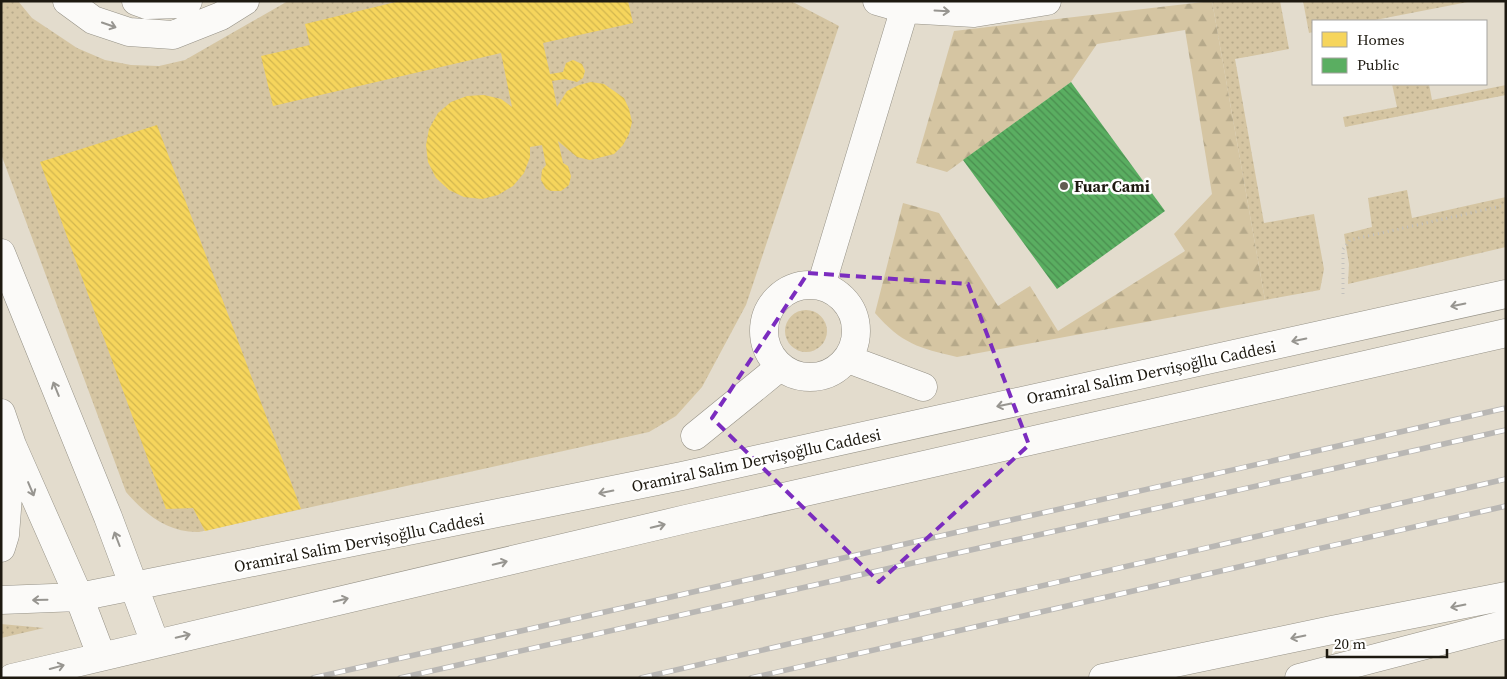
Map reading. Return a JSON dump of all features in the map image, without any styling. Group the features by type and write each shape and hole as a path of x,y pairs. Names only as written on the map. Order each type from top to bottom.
{"main road":[{"path":"67,1 93,20 129,32 173,35 221,16 245,1"},
{"path":"136,1 147,6 183,4 188,1"},
{"path":"877,1 974,13 1047,1"},
{"path":"821,286 906,5"},
{"path":"1,253 134,585 155,643"},
{"path":"806,285 821,286 835,292 847,302 854,316 857,331 855,346 848,359 837,370 823,376 808,378 793,375 780,367 769,355 764,340 764,325 769,310 778,298 791,289 806,285"},
{"name":"Oramiral Salim Dervişoğllu Caddesi","path":"1,600 79,597 210,572 682,476 1506,294"},
{"path":"12,678 101,655 1506,332"},
{"path":"848,359 923,387"},
{"path":"695,436 780,367"},
{"path":"1,413 12,445 79,597 101,655"},
{"path":"1,548 5,535 12,445"},
{"path":"1103,678 1506,596"},
{"path":"1299,678 1506,624"}],"path":[{"path":"1342,296 1343,249 1350,240 1506,205"}],"highlighted area":[{"path":"808,273 968,284 1029,445 879,582 712,418"}],"green space":[{"path":"1,1 18,1 32,18 77,48 105,60 131,65 159,66 185,60 288,1 791,1 839,26 746,305 702,387 676,416 649,432 199,532 167,526 149,515 126,492 1,154"},
{"path":"1212,1 1280,1 1289,49 1235,59 1264,223 1314,214 1324,269 1320,290 1265,300"},
{"path":"1212,1 1265,300 957,357 932,351 912,343 894,332 875,313 903,203 939,213 998,306 1030,286 1058,331 1185,251 1174,234 1212,194 1185,30 1097,44 1071,82 947,172 916,163 954,31"},
{"path":"1303,1 1473,1 1375,20 1312,20 1312,32 1309,33"},
{"path":"1392,85 1429,85 1432,100 1506,85 1506,95 1345,127 1343,117 1397,107"},
{"path":"1407,190 1412,218 1506,197 1506,247 1348,284 1349,264 1344,234 1372,227 1368,198"},
{"path":"810,310 818,313 824,319 827,331 824,343 818,349 802,352 794,349 788,343 785,327 788,319 794,313"},
{"path":"1,624 44,628 1,638"}],"building: Homes":[{"path":"400,1 628,1 633,23 543,43 550,74 563,72 566,63 573,60 582,64 585,71 583,78 577,82 565,79 552,81 557,107 567,91 591,82 604,84 624,98 632,122 629,134 623,145 614,154 590,160 577,157 558,141 563,163 568,166 571,176 569,185 561,191 546,189 541,180 542,170 546,165 542,145 530,147 530,157 524,173 513,186 498,195 482,199 464,197 449,190 436,178 428,162 426,145 429,129 438,113 451,102 467,96 484,95 501,99 512,107 501,53 273,106 261,56 310,45 305,24"},
{"path":"157,125 301,509 205,531 193,508 166,509 40,162"}],"building: Public":[{"name":"Fuar Cami","path":"1071,82 1165,211 1057,289 963,160"}],"railway":[{"path":"313,678 1506,408"},
{"path":"400,678 1506,430"},
{"path":"641,678 1506,479"},
{"path":"751,678 1506,506"}],"place":[{"name":"Fuar Cami","path":"1064,186"}]}
